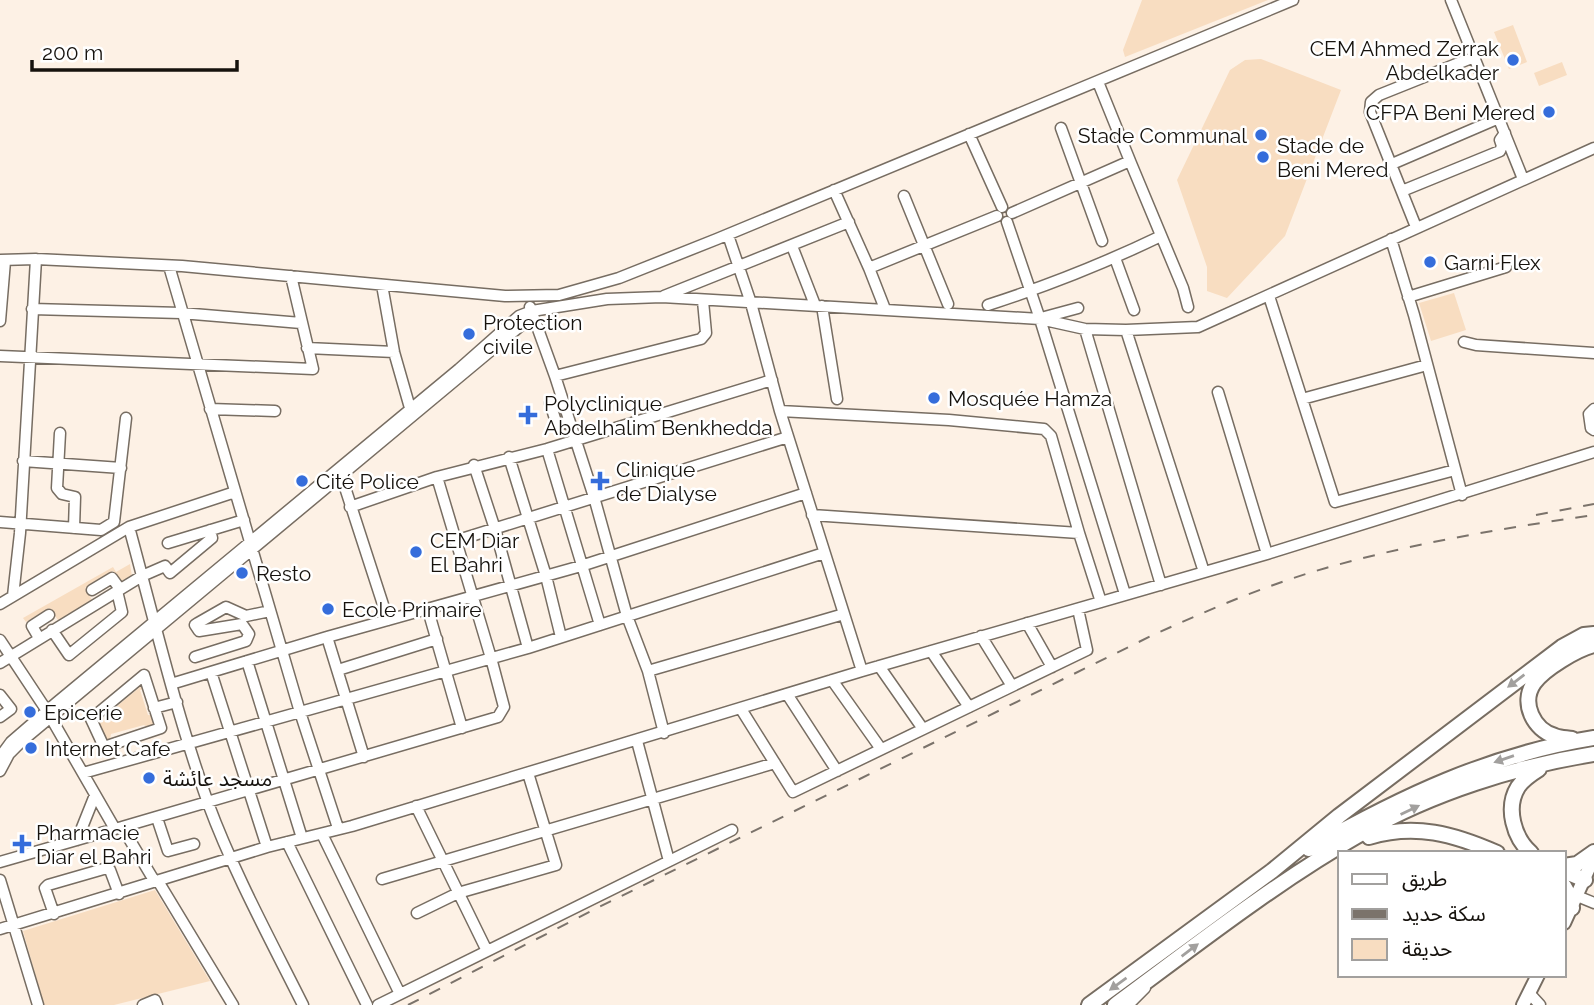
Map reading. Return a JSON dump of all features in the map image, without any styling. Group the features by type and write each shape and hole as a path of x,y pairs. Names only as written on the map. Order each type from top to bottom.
{"highway":[{"path":"1089,1005 1272,871 1350,807 1562,647 1584,635 1594,634"},
{"path":"1587,740 1554,736 1539,728 1530,712 1528,698 1534,684 1546,672 1575,652 1594,645"},
{"path":"1272,871 1411,794 1518,754 1587,740"},
{"path":"1115,1005 1248,907 1364,832 1428,801 1550,762 1594,754"},
{"path":"1529,851 1517,835 1512,819 1513,803 1517,788 1527,777 1550,762"},
{"path":"1329,854 1384,832 1407,830 1429,830 1453,835 1492,851"},
{"path":"1566,867 1594,857"},
{"path":"1566,872 1578,893"},
{"path":"1566,885 1578,893"},
{"path":"1566,888 1569,895 1578,893"}],"main road":[{"path":"1566,919 1594,857"},
{"path":"1526,999 1537,977"}],"street":[{"path":"0,321 3,260 36,259 169,266 526,297 576,291 619,278 728,235 1293,0"},
{"path":"1451,0 1523,179"},
{"path":"1416,227 1370,112 1371,102 1379,95 1474,57"},
{"path":"1098,82 1188,307"},
{"path":"1392,164 1499,118"},
{"path":"1061,128 1102,240"},
{"path":"1402,191 1500,151 1500,140 1505,133"},
{"path":"969,134 999,212"},
{"path":"340,472 410,408 519,316 532,311 607,299 662,297 1040,319 1085,329 1198,327 1594,148"},
{"path":"1009,217 1130,160"},
{"path":"834,190 885,309"},
{"path":"904,196 948,304"},
{"path":"869,268 1007,207 1125,594"},
{"path":"662,297 849,222"},
{"path":"728,235 862,671"},
{"path":"988,305 1115,258 1161,236"},
{"path":"1391,239 1462,495"},
{"path":"792,246 819,305 837,399"},
{"path":"1115,258 1134,310"},
{"path":"13,596 36,259"},
{"path":"169,266 300,712 338,828"},
{"path":"1408,297 1506,267"},
{"path":"0,356 313,369 291,276"},
{"path":"382,285 394,352 410,408"},
{"path":"1269,296 1335,502 1455,470"},
{"path":"526,297 576,439 627,616 648,671 664,733"},
{"path":"555,376 701,339 706,333 703,301"},
{"path":"1040,319 1078,308"},
{"path":"32,309 181,313 300,323"},
{"path":"0,771 15,746 49,715 340,472 524,323 532,311"},
{"path":"1085,329 1161,585"},
{"path":"1126,330 1204,572"},
{"path":"1464,342 1594,353"},
{"path":"307,348 394,352"},
{"path":"1302,399 1427,365"},
{"path":"350,507 436,477 547,449 772,380"},
{"path":"1218,392 1267,554"},
{"path":"550,403 557,425 569,421"},
{"path":"210,409 275,411"},
{"path":"1594,409 1589,414 1591,428 1594,430"},
{"path":"780,411 949,420 1044,429 1051,436 1101,602"},
{"path":"0,522 101,530 114,522 126,418"},
{"path":"60,433 58,492 75,497 74,528"},
{"path":"455,541 788,437"},
{"path":"547,449 600,625"},
{"path":"0,929 267,847 322,834 664,733 862,671 1267,554 1594,452"},
{"path":"509,457 546,576 561,637"},
{"path":"23,461 121,468"},
{"path":"474,466 495,529 528,648"},
{"path":"340,472 388,620"},
{"path":"0,862 284,781 498,716 504,707 436,477"},
{"path":"0,604 129,527 235,492"},
{"path":"171,684 327,636 473,598 581,566 806,493"},
{"path":"812,515 1079,533"},
{"path":"168,543 244,520"},
{"path":"129,527 171,684 208,802 230,859 303,1005"},
{"path":"0,663 142,576 165,566 170,573 212,538 210,530"},
{"path":"83,774 528,648 824,553"},
{"path":"52,630 69,655 122,612 118,590 112,578 92,590"},
{"path":"741,709 793,792 1087,650 1078,609"},
{"path":"428,610 462,727"},
{"path":"194,657 246,641 249,634 244,620 270,611"},
{"path":"648,671 844,614"},
{"path":"39,638 32,626 49,615"},
{"path":"1027,624 1052,667"},
{"path":"327,636 364,757"},
{"path":"981,636 1013,686"},
{"path":"338,670 437,639"},
{"path":"0,640 49,715 95,795 157,882 233,1005"},
{"path":"930,651 969,707"},
{"path":"247,661 302,838"},
{"path":"879,666 923,729"},
{"path":"211,672 267,847"},
{"path":"144,675 154,708 161,728 104,747 91,719 144,675"},
{"path":"832,680 881,750"},
{"path":"787,694 837,771"},
{"path":"0,695 11,709 0,717"},
{"path":"154,708 177,702"},
{"path":"0,757 11,741 49,715"},
{"path":"637,741 669,860"},
{"path":"382,879 775,763"},
{"path":"417,913 458,893 556,865 528,773"},
{"path":"77,840 95,795"},
{"path":"416,806 487,951"},
{"path":"157,818 168,851 194,844"},
{"path":"378,1005 732,830"},
{"path":"322,834 400,994"},
{"path":"287,842 367,1005"},
{"path":"54,914 45,888 48,885 107,868 119,894"},
{"path":"0,880 38,1005"},
{"path":"1578,893 1594,903"},
{"path":"0,898 9,924 13,926"},
{"path":"1128,1005 1154,976"},
{"path":"1526,999 1540,1005"},
{"path":"143,1005 155,1000 157,1005"}],"green space":[{"path":"1142,0 1268,0 1125,57 1123,50"},
{"path":"1513,25 1527,62 1509,69 1494,32"},
{"name":"Stade Communal","path":"1261,59 1341,90 1285,236 1227,298 1207,291 1207,267 1177,180 1230,70 1245,60"},
{"path":"1562,62 1567,75 1539,86 1534,73"},
{"path":"1454,293 1466,330 1431,341 1419,303"},
{"path":"130,564 132,576 120,582 113,571 85,588 92,600 58,620 49,608 26,622 23,618 113,567 116,572"},
{"path":"142,680 145,689 140,690 148,715 153,715 156,725 149,728 144,725 111,734 110,740 107,740 94,719 100,720 139,688 137,684"},
{"path":"155,890 210,981 114,1005 44,1005 23,931"}],"railway":[{"path":"1536,515 1594,504"},
{"path":"408,1005 597,908 1151,636 1216,608 1281,582 1359,559 1459,537 1594,515"}],"place":[{"name":"CEM Ahmed Zerrak Abdelkader","path":"1513,60"},
{"name":"CFPA Beni Mered","path":"1549,112"},
{"name":"Stade Communal","path":"1261,135"},
{"name":"Stade de Beni Mered","path":"1263,157"},
{"name":"Garni Flex","path":"1430,262"},
{"name":"Protection civile","path":"469,334"},
{"name":"Mosquée Hamza","path":"934,398"},
{"name":"Polyclinique Abdelhalim Benkhedda","path":"528,415"},
{"name":"Cité Police","path":"302,481"},
{"name":"Clinique de Dialyse","path":"600,481"},
{"name":"CEM Diar El Bahri","path":"416,552"},
{"name":"Resto","path":"242,573"},
{"name":"Ecole Primaire","path":"328,609"},
{"name":"Epicerie","path":"30,712"},
{"name":"Internet Cafe","path":"31,748"},
{"name":"مسجد عائشة","path":"149,778"},
{"name":"Pharmacie Diar el Bahri","path":"22,844"}]}
